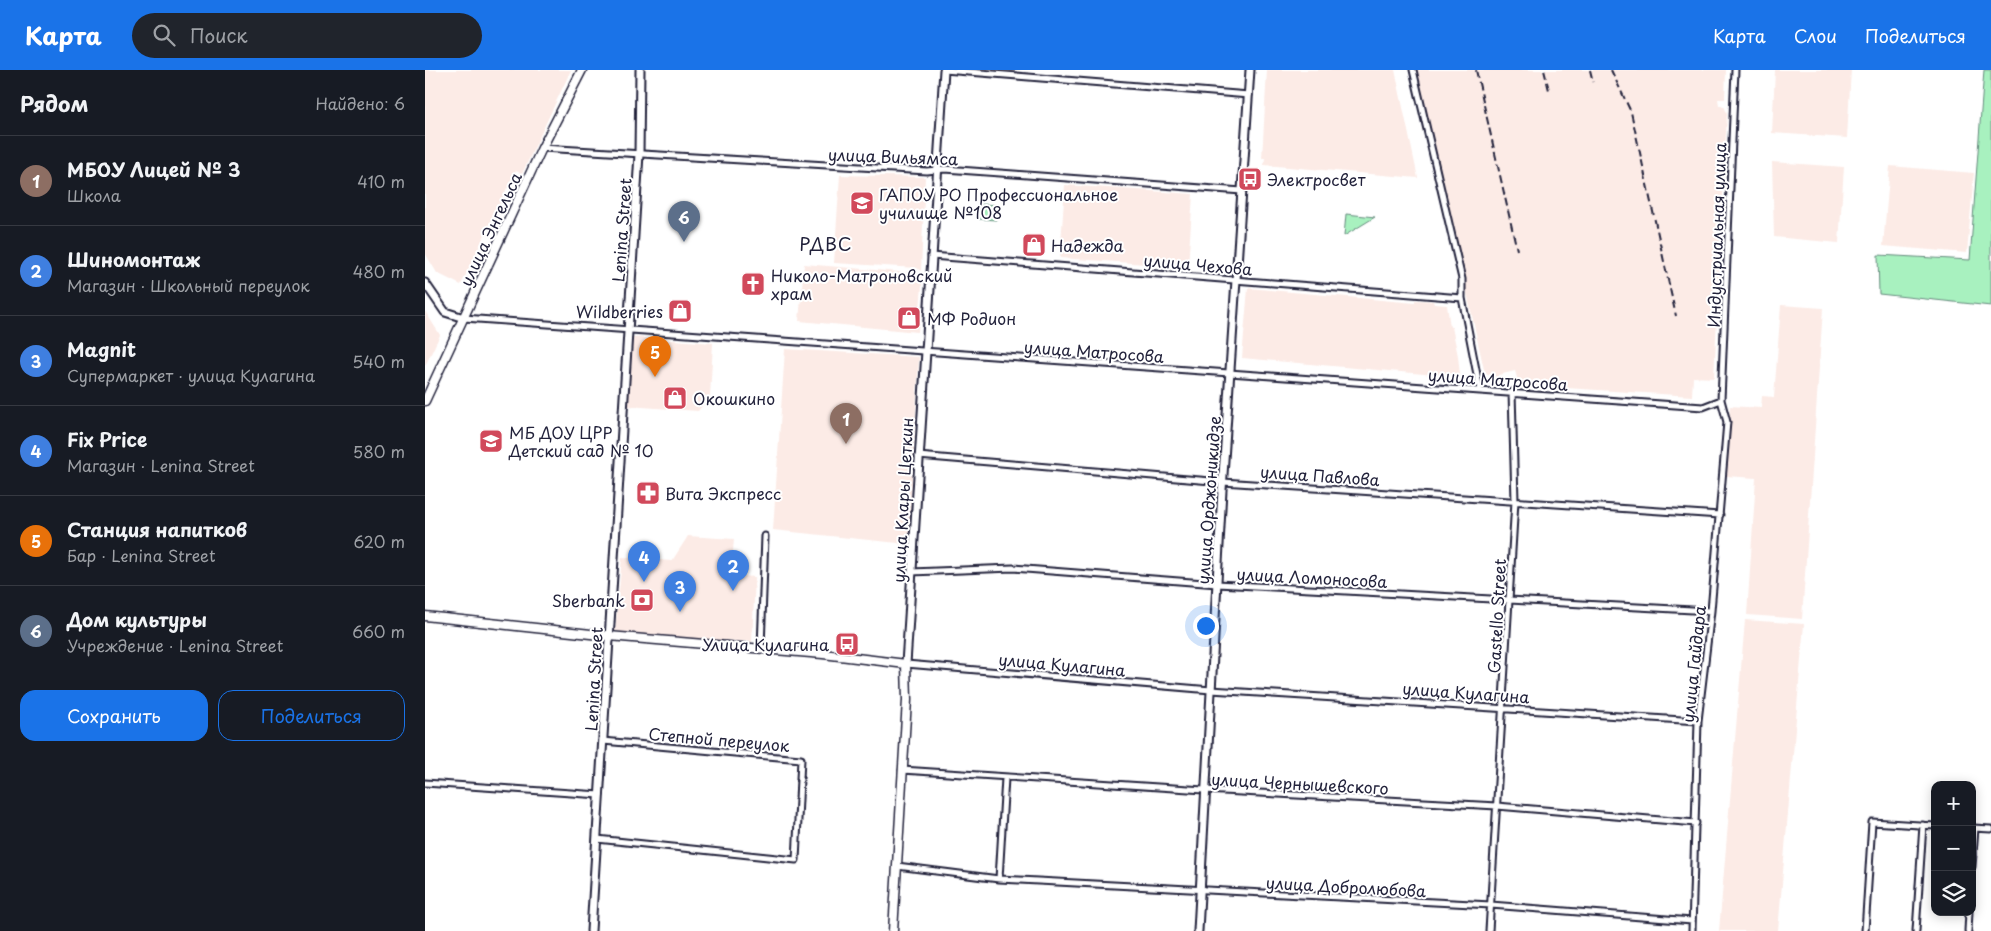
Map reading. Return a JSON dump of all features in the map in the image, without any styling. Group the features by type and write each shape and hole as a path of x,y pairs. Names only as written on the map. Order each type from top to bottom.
{"main road":[{"name":"улица Энгельса","path":"425,401 542,148 581,70"},
{"name":"улица Кулагина","path":"425,616 609,636 761,648 906,664"},
{"name":"улица Клары Цеткин","path":"893,931 907,700 906,664"}],"street":[{"name":"Lenina Street","path":"591,931 639,154 640,70"},
{"path":"944,70 1249,95"},
{"name":"улица Клары Цеткин","path":"906,664 944,70"},
{"name":"улица Орджоникидзе","path":"1198,931 1204,790 1235,280 1250,70"},
{"path":"1413,70 1461,279 1461,298 1480,390"},
{"name":"Индустриальная улица","path":"1721,400 1735,70"},
{"name":"улица Вильямса","path":"542,148 733,161 937,170 1242,191"},
{"name":"улица Чехова","path":"931,256 1461,298"},
{"path":"425,283 445,312 464,318"},
{"name":"улица Матросова","path":"464,318 1703,407 1721,400"},
{"name":"Gastello Street","path":"1489,931 1515,501 1512,392"},
{"name":"улица Гайдара","path":"1692,931 1698,721 1711,611 1727,422 1721,400"},
{"name":"улица Павлова","path":"918,456 1223,482 1720,515"},
{"path":"761,648 765,536"},
{"name":"улица Ломоносова","path":"911,572 1013,568 1217,584 1711,611"},
{"name":"улица Кулагина","path":"906,664 1211,690 1698,721"},
{"name":"Степной переулок","path":"597,839 796,860 801,759 603,741"},
{"name":"улица Чернышевского","path":"903,770 1005,778 1497,806 1696,823"},
{"path":"999,879 1005,778"},
{"path":"425,783 600,795"},
{"path":"1865,931 1872,822 1931,826"},
{"path":"1916,931 1923,825"},
{"path":"1976,828 1991,829"},
{"name":"улица Добролюбова","path":"897,866 999,879 1491,906 1693,921"},
{"path":"1968,931 1969,916"}],"shaded area":[{"path":"425,70 571,70 522,174 516,171 510,182 513,185 511,189 507,188 461,285 437,273 425,253"},
{"path":"1267,70 1395,70 1418,178 1264,165 1265,158 1262,158"},
{"path":"1417,70 1726,70 1725,99 1718,99 1719,105 1724,106 1727,113 1714,378 1693,377 1692,396 1519,385 1515,371 1498,375 1498,378 1485,374"},
{"path":"1775,70 1851,70 1847,138 1772,133"},
{"path":"1772,162 1844,167 1839,243 1774,237"},
{"path":"1890,166 1974,173 1967,253 1883,246"},
{"path":"840,175 925,177 921,271 917,268 834,263"},
{"path":"1065,185 1193,194 1188,267 1060,258"},
{"path":"804,264 923,274 918,332 799,321"},
{"path":"1248,288 1415,303 1415,300 1433,301 1434,304 1447,305 1450,327 1452,327 1458,356 1460,375 1435,375 1242,358"},
{"path":"1781,305 1823,308 1802,619 1747,615 1756,478 1725,476 1730,406 1761,408 1762,396 1774,397"},
{"path":"425,311 440,335 425,366"},
{"path":"632,337 713,343 710,397 698,411 628,406"},
{"path":"785,349 919,357 908,549 898,543 773,530"},
{"path":"688,536 734,539 731,575 755,577 752,642 615,633 622,557 672,561"},
{"path":"1745,620 1804,624 1778,931 1719,931"}],"green space":[{"path":"1984,70 1991,70 1991,306 1879,294 1878,255 1970,260"},
{"path":"979,204 998,205 997,220 978,219"},
{"path":"1346,214 1375,217 1344,236"}],"railway":[{"path":"1476,70 1517,250"},
{"path":"1544,70 1549,90"},
{"path":"1590,70 1593,82"},
{"path":"1611,70 1631,112 1676,316"}],"place":[{"name":"Электросвет","path":"1250,179"},
{"name":"ГАПОУ РО Профессиональное училище №108","path":"862,203"},
{"name":"Дом культуры","path":"684,242"},
{"name":"Надежда","path":"1034,245"},
{"name":"Николо-Матроновский храм","path":"753,284"},
{"name":"Wildberries","path":"680,311"},
{"name":"МФ Родион","path":"909,318"},
{"name":"Станция напитков","path":"655,377"},
{"name":"Окошкино","path":"675,398"},
{"name":"МБ ДОУ ЦРР Детский сад № 10","path":"491,441"},
{"name":"МБОУ Лицей № 3","path":"846,444"},
{"name":"Вита Экспресс","path":"648,493"},
{"name":"Fix Price","path":"644,582"},
{"name":"Шиномонтаж","path":"733,591"},
{"name":"Sberbank","path":"642,600"},
{"name":"Magnit","path":"680,612"},
{"name":"Улица Кулагина","path":"847,644"}],"district":[{"name":"РДВС","path":"826,243"}]}
